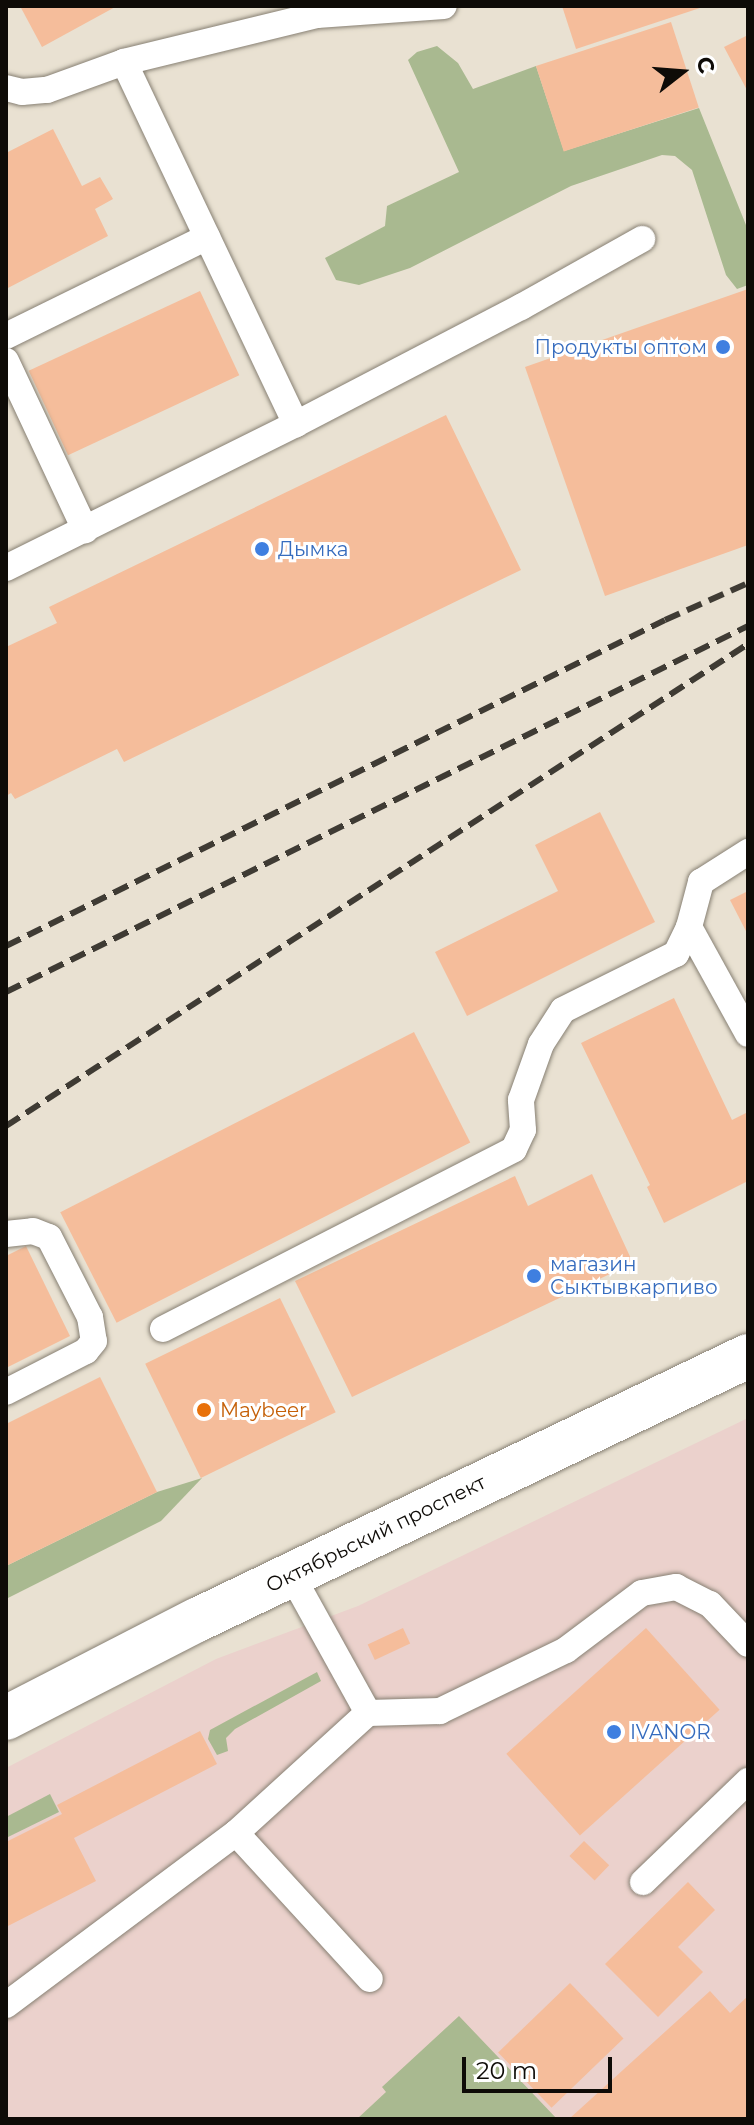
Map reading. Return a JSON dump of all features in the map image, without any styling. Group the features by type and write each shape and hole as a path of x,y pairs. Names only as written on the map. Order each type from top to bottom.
{"main road":[{"name":"Октябрьский проспект","path":"6,1718 291,1574 748,1356"}],"lane":[{"path":"6,88 22,92 47,90 124,62 317,15 444,6"},
{"path":"124,62 296,424"},
{"path":"6,336 207,237"},
{"path":"6,568 296,424 521,307 642,239"},
{"path":"6,361 85,530"},
{"path":"163,1329 514,1149 523,1130 521,1100 541,1044 563,1010 676,954 689,927 701,882 748,852"},
{"path":"689,927 748,1034"},
{"path":"6,1234 33,1231 49,1237 90,1317 94,1341 86,1351 6,1392"},
{"path":"291,1574 368,1713"},
{"path":"6,2005 236,1833 368,1713 440,1711 566,1650 642,1593 676,1587 710,1604 748,1644"},
{"path":"643,1882 748,1781"},
{"path":"236,1833 370,1979"}],"shaded area":[{"path":"748,1418 748,2119 6,2119 6,1768 216,1659 358,1606"}],"green space":[{"path":"437,46 458,63 473,89 536,66 564,151 699,108 748,230 748,285 737,289 726,275 692,170 675,156 662,155 571,186 410,268 359,285 336,280 325,258 385,226 387,206 459,172 408,60 417,52"},
{"path":"202,1478 161,1521 6,1599 6,1566 157,1492"},
{"path":"317,1672 321,1681 235,1729 226,1738 228,1751 217,1755 208,1739 210,1730"},
{"path":"50,1794 59,1812 6,1838 6,1817"},
{"path":"459,2016 557,2119 357,2119 386,2092 382,2087"}],"building":[{"path":"20,6 117,6 42,47"},
{"path":"562,6 703,6 703,7 576,49"},
{"path":"671,22 699,108 564,151 536,66"},
{"path":"748,35 748,92 724,47"},
{"path":"53,129 82,186 100,177 113,199 95,209 108,236 6,289 6,153"},
{"path":"748,289 748,545 605,596 525,367"},
{"path":"200,291 239,375 68,455 29,371"},
{"path":"446,415 521,570 124,762 117,749 15,799 11,793 6,796 6,647 57,623 49,607"},
{"path":"600,812 655,922 467,1016 435,952 558,891 535,845"},
{"path":"748,891 748,935 730,900"},
{"path":"674,998 732,1120 748,1112 748,1181 664,1223 647,1187 650,1185 581,1043"},
{"path":"414,1032 470,1142 117,1323 60,1212"},
{"path":"592,1174 633,1263 352,1397 295,1281 515,1176 528,1206"},
{"path":"26,1246 70,1336 6,1368 6,1256"},
{"path":"280,1298 336,1412 201,1478 145,1364"},
{"path":"100,1377 157,1492 6,1566 6,1424"},
{"path":"403,1628 410,1643 375,1660 368,1644"},
{"name":"IVANOR","path":"646,1628 720,1710 580,1836 506,1754"},
{"path":"200,1731 217,1764 74,1838 96,1881 6,1927 6,1842 62,1814 57,1805"},
{"path":"584,1841 609,1865 595,1880 569,1856"},
{"path":"688,1882 715,1910 678,1947 703,1972 658,2017 605,1964"},
{"path":"570,1983 623,2038 552,2108 498,2052"},
{"path":"710,1991 730,2013 748,1996 748,2119 569,2119"}],"railway":[{"path":"6,946 665,620 748,583"},
{"path":"6,992 748,626"},
{"path":"6,1126 748,644"}],"place":[{"name":"Продукты оптом","path":"723,347"},
{"name":"Дымка","path":"262,549"},
{"name":"магазин Сыктывкарпиво","path":"534,1276"},
{"name":"Maybeer","path":"204,1410"},
{"name":"IVANOR","path":"614,1732"}]}
